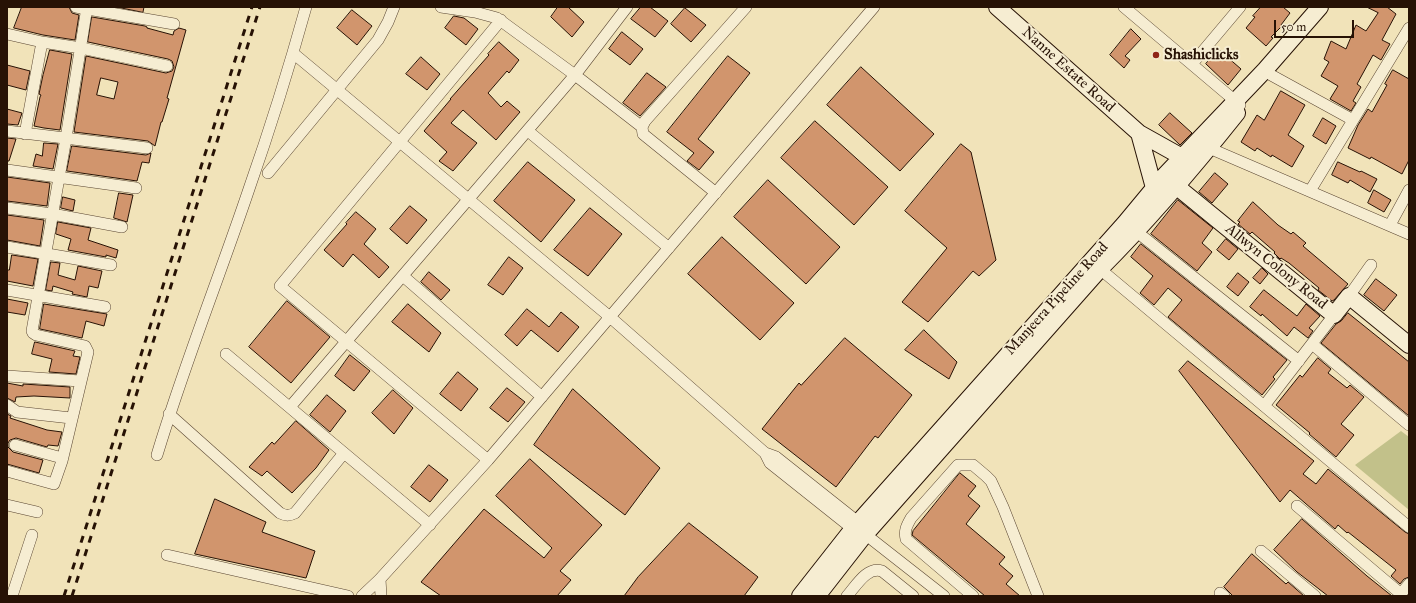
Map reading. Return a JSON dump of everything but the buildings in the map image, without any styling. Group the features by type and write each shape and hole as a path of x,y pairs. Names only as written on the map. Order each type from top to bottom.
{"main road":[{"name":"Nanne Estate Road","path":"997,7 1139,133 1182,157"},
{"name":"Manjeera Pipeline Road","path":"1052,314 1137,232 1209,148 1238,104 1265,70 1320,7"},
{"name":"Manjeera Pipeline Road","path":"800,596 863,531 1052,314 1154,188 1182,157 1271,75 1330,7"},
{"path":"1139,133 1154,188"},
{"name":"Allwyn Colony Road","path":"1176,186 1334,315 1350,296 1409,345"},
{"name":"Manjeera Pipeline Road","path":"817,596 863,531"}],"street":[{"path":"157,455 169,414 250,189 306,7"},
{"path":"268,173 378,40 394,7"},
{"path":"441,7 475,12 501,20 642,127"},
{"path":"290,407 528,131 575,75 627,7"},
{"path":"716,193 643,134 642,127 645,121 746,7"},
{"path":"362,596 380,579 488,460 874,7"},
{"path":"1124,7 1238,104"},
{"path":"1192,64 1240,7"},
{"path":"7,471 53,485 62,458 88,352 87,347 84,345 36,335 33,333 38,295 81,48 84,8 174,24"},
{"path":"488,460 280,286 501,20"},
{"path":"1310,191 1409,28"},
{"path":"7,34 167,66"},
{"path":"25,134 42,42"},
{"path":"293,53 610,317 765,453 770,463 863,531 944,596"},
{"path":"1271,75 1353,120"},
{"path":"528,131 669,248"},
{"path":"7,132 147,148"},
{"path":"1209,148 1409,234"},
{"path":"7,170 136,188"},
{"path":"1390,225 1409,190"},
{"path":"7,208 52,214 122,227"},
{"path":"1137,232 1299,361"},
{"path":"7,247 111,265"},
{"path":"1350,296 1371,265"},
{"path":"1100,269 1409,527"},
{"path":"403,276 542,397"},
{"path":"7,290 105,307"},
{"path":"1264,406 1334,315"},
{"path":"1312,344 1409,425"},
{"path":"226,354 430,525"},
{"path":"7,376 80,381"},
{"path":"7,405 17,412 71,418"},
{"path":"169,414 274,508 284,515 295,513 344,453"},
{"path":"15,445 62,458"},
{"path":"973,596 906,538 904,534 905,528 911,518 932,494 958,465 966,464 973,465 991,481 1003,507 1038,596"},
{"path":"7,505 37,512"},
{"path":"1297,506 1400,595 1409,584"},
{"path":"12,596 32,535"},
{"path":"1261,551 1315,596"},
{"path":"167,555 348,596"},
{"path":"847,596 867,573 878,569 913,596"},
{"path":"380,579 381,596"}],"shaded area":[{"path":"1401,431 1409,437 1409,510 1355,465"}],"railway":[{"path":"64,596 252,7"},
{"path":"72,596 260,7"}],"place":[{"name":"Shashiclicks","path":"1156,55"}]}
